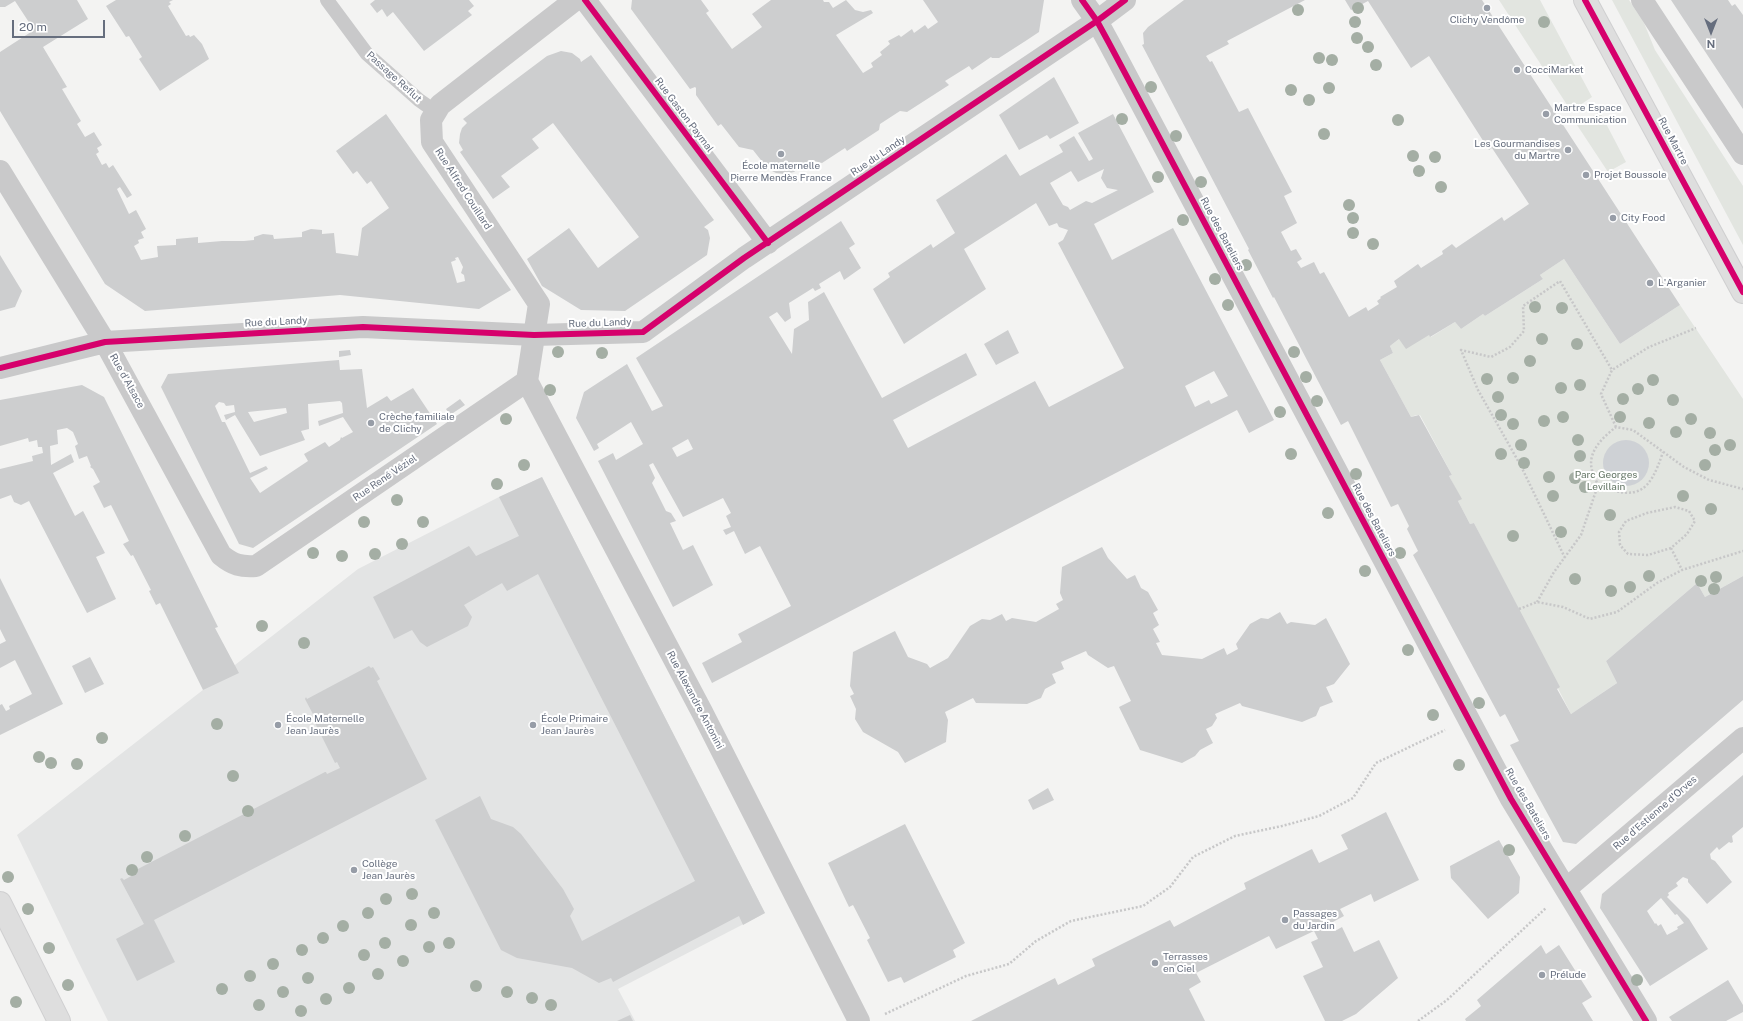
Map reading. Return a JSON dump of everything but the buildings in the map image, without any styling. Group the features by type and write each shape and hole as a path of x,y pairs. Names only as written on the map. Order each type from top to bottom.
{"main road":[{"name":"Rue Martre","path":"1585,0 1743,292"},
{"path":"0,903 59,1021"}],"street":[{"name":"Rue Alfred Couillard","path":"527,381 539,304 432,142 431,120 440,105 574,0"},
{"name":"Rue Gaston Paymal","path":"585,0 768,243"},
{"name":"Rue des Bateliers","path":"1082,0 1097,21 1512,799 1646,1021"},
{"name":"Rue du Landy","path":"0,368 105,342 364,327 534,335 643,332 768,243 1097,21 1125,0"},
{"path":"1642,0 1743,154"},
{"name":"Rue d'Alsace","path":"0,171 105,342 221,555 230,563 241,567"},
{"name":"Rue René Véziel","path":"241,567 256,566 527,381"},
{"name":"Rue Alexandre Antonini","path":"527,381 702,712 868,1019"},
{"name":"Rue d'Estienne d'Orves","path":"1567,888 1743,738"}],"lane":[{"name":"Passage Reflut","path":"327,0 367,54 419,100 436,112"}],"path":[{"path":"1565,558 1521,466 1478,390 1461,350 1491,357 1510,347 1524,331 1523,306 1560,281 1612,370"},
{"path":"1616,427 1601,394 1612,370 1649,347 1696,328"},
{"path":"1663,452 1656,474 1646,487 1632,494 1613,492 1598,485 1591,469 1594,450 1606,435 1616,427 1633,430 1684,467 1710,480 1743,489"},
{"path":"1537,602 1581,535 1598,485"},
{"path":"1675,508 1689,511 1694,521 1687,534 1671,548 1648,555 1628,554 1620,544 1619,532 1626,521 1647,513 1675,508"},
{"path":"1671,548 1682,570"},
{"path":"1519,609 1537,602 1564,607 1590,619 1617,612 1657,583 1682,570 1743,551"},
{"path":"868,1019 966,976 1009,964 1036,941 1071,921 1143,906 1170,887 1193,857 1235,836 1319,816 1353,798 1376,764 1469,719"},
{"path":"1418,1021 1447,1000 1567,888"}],"shaded area":[{"path":"1622,440 1630,440 1639,444 1645,450 1649,463 1645,476 1639,482 1630,486 1622,486 1613,482 1607,476 1603,467 1603,459 1607,450 1613,444"},
{"path":"542,477 765,913 618,989 635,1021 108,1021 17,835 358,569 499,497"}],"green space":[{"path":"1499,0 1540,0 1592,97 1571,111"},
{"path":"1612,0 1629,0 1644,23 1655,50 1743,186 1743,245"},
{"path":"1600,112 1626,162 1608,172 1577,125"},
{"name":"Parc Georges Levillain","path":"1564,259 1620,344 1680,305 1743,399 1743,576 1705,597 1697,583 1606,661 1617,683 1571,714 1474,523 1470,524 1458,501 1461,499 1449,476 1452,475 1420,415 1411,417 1380,360 1393,353 1390,346 1399,339 1429,335 1431,337 1455,322 1461,329 1483,314 1485,316 1543,279 1540,275"}],"cycle path":[{"path":"585,0 768,243"},
{"path":"1082,0 1097,21 1109,43 1511,799 1646,1021"},
{"path":"0,368 105,342 363,327 534,335 643,332 744,258 1097,21 1125,0"},
{"path":"1585,0 1743,292"}],"place":[{"name":"Clichy Vendôme","path":"1487,8"},
{"name":"CocciMarket","path":"1517,70"},
{"name":"Martre Espace Communication","path":"1546,114"},
{"name":"Les Gourmandises du Martre","path":"1568,150"},
{"name":"École maternelle Pierre Mendès France","path":"781,154"},
{"name":"Projet Boussole","path":"1586,175"},
{"name":"City Food","path":"1613,218"},
{"name":"L'Arganier","path":"1650,283"},
{"name":"Crèche familiale de Clichy","path":"371,423"},
{"name":"École Maternelle Jean Jaurès","path":"278,725"},
{"name":"École Primaire Jean Jaurès","path":"533,725"},
{"name":"Collège Jean Jaurès","path":"354,870"},
{"name":"Passages du Jardin","path":"1285,920"},
{"name":"Terrasses en Ciel","path":"1155,963"},
{"name":"Prélude","path":"1542,975"}]}
